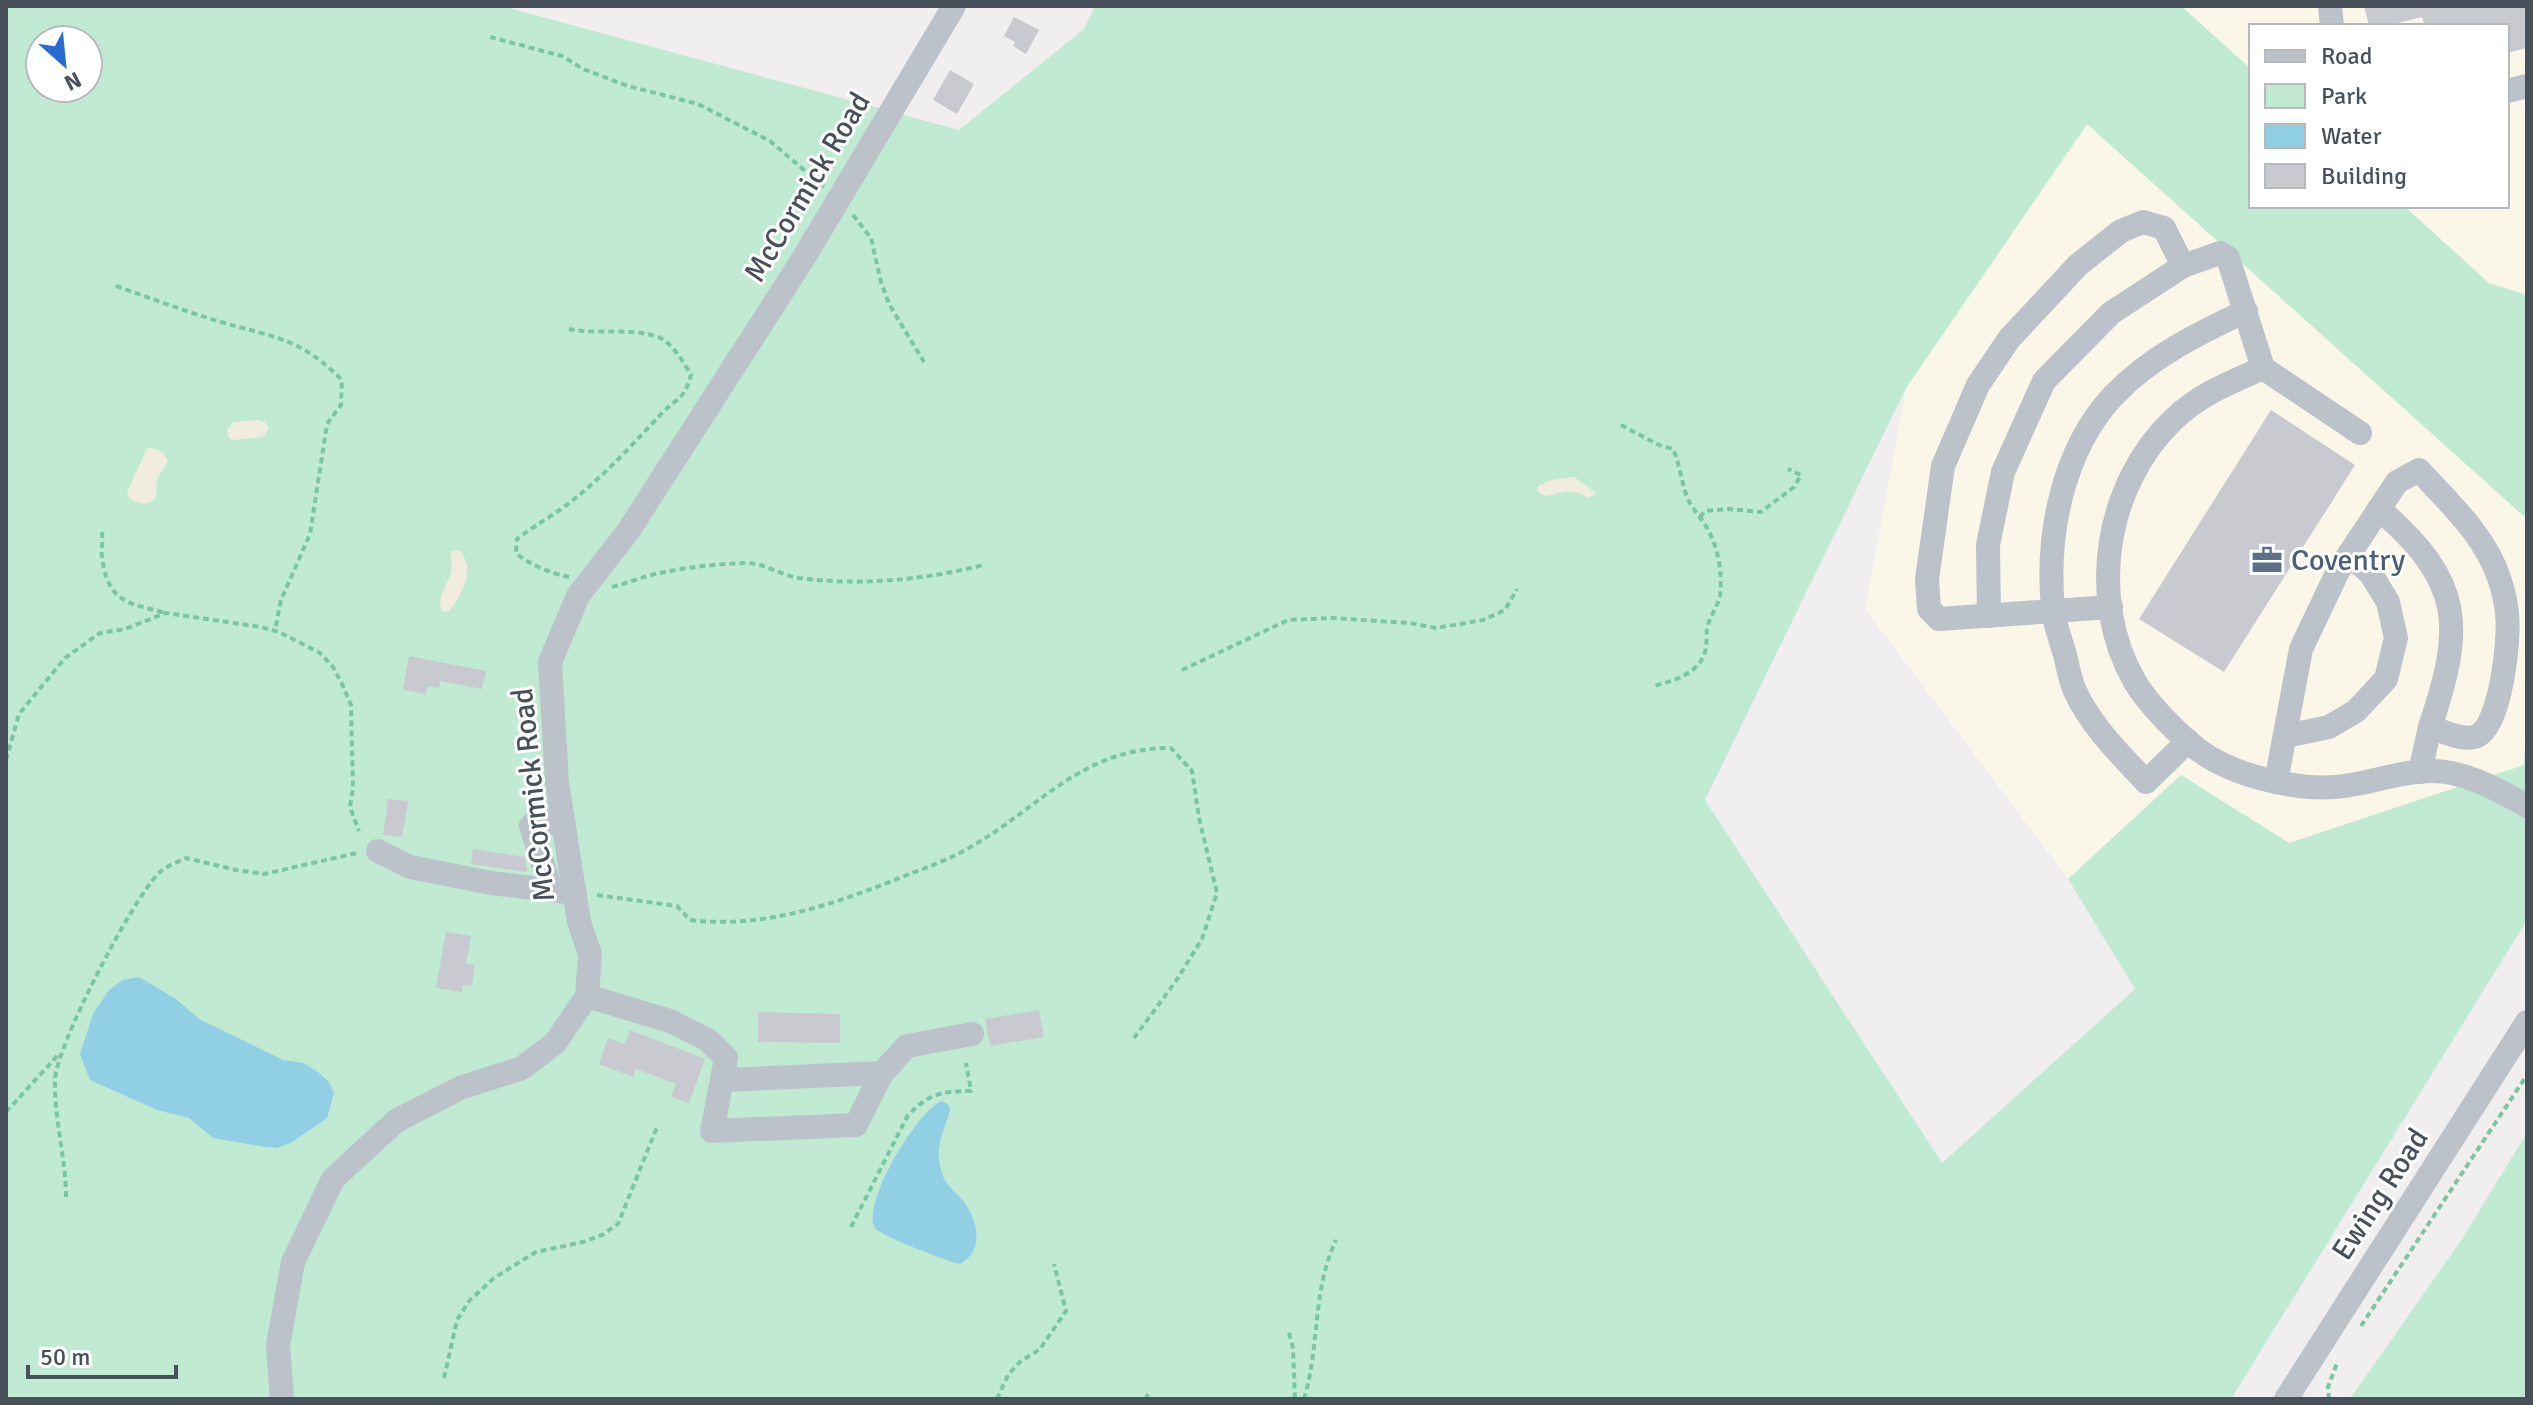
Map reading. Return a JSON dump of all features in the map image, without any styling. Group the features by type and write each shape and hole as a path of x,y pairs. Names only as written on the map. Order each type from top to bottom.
{"street":[{"name":"McCormick Road","path":"587,996 590,954 579,922 563,892 564,826 557,783 550,662 578,596 638,518 803,259 954,6"},
{"path":"2111,607 1939,619 1929,609 1927,579 1943,466 1978,385 2009,339 2078,265 2121,231 2143,222 2164,228 2183,266"},
{"path":"1989,616 1988,545 2003,472 2044,381 2111,313 2183,266 2220,253 2228,258 2263,368 2360,433"},
{"path":"2188,741 2146,782 2104,737 2074,690 2053,612 2050,553 2061,499 2081,440 2112,397 2155,358 2202,331 2246,311"},
{"path":"2263,368 2210,391 2174,419 2143,456 2117,512 2107,559 2111,607 2119,641 2136,683 2167,720 2199,750 2227,766 2284,785 2336,787 2433,771 2484,782 2527,806"},
{"path":"2276,782 2301,649 2349,554 2397,482 2419,470 2474,530 2499,577 2507,615 2502,685 2491,718 2481,734 2472,738 2430,727"},
{"path":"2379,509 2410,536 2439,575 2450,612 2452,648 2420,772"},
{"path":"2286,736 2329,727 2356,711 2386,679 2396,638 2388,602 2371,574 2349,554"},
{"path":"372,852 410,867 491,883 563,892"},
{"path":"282,1399 278,1345 293,1262 333,1179 396,1121 460,1088 522,1068 555,1043 587,996 670,1021 708,1040 726,1058 712,1131 856,1125 882,1073 907,1046 972,1034"},
{"name":"Ewing Road","path":"2286,1399 2527,1022"},
{"path":"722,1080 882,1073"}],"path":[{"path":"490,37 562,56 583,69 628,86 698,104 770,141 837,199 871,238 889,304 924,362"},
{"path":"116,286 222,323 280,336 321,358 342,380 341,405 327,424 310,534 281,600 275,631"},
{"path":"569,329 659,337 691,375 680,400 663,412 653,427 614,465 574,499 517,539 516,553 525,561 552,573 612,587 670,571 749,563 796,578 831,582 951,573 983,565"},
{"path":"1621,425 1673,449 1686,494 1716,548 1721,591 1710,618 1705,653 1697,667 1678,679 1654,686"},
{"path":"1699,517 1705,511 1728,509 1761,512 1794,487 1801,475 1788,469"},
{"path":"102,532 107,579 114,593 124,602 166,613 275,631 320,653 333,667 351,705 353,788 350,807 359,831"},
{"path":"1182,670 1288,620 1321,617 1410,623 1436,628 1483,620 1505,610 1517,589"},
{"path":"6,760 19,714 65,658 100,633 125,629 166,613"},
{"path":"563,892 677,906 690,920 701,921 754,921 818,908 942,862 970,848 1030,804 1053,792 1068,778 1099,762 1148,748 1171,748 1192,771 1199,818 1217,893 1202,939 1134,1038"},
{"path":"66,1197 55,1078 61,1053 112,947 135,905 160,872 186,858 264,874 372,852"},
{"path":"6,1112 61,1053"},
{"path":"851,1227 908,1115 923,1100 936,1094 971,1091 966,1063"},
{"path":"2353,1338 2527,1075"},
{"path":"444,1378 457,1320 469,1301 486,1285 536,1252 583,1242 602,1235 618,1224 657,1127"},
{"path":"1304,1399 1315,1353 1324,1272 1336,1240"},
{"path":"997,1399 1008,1375 1020,1362 1040,1349 1066,1311 1054,1264"},
{"path":"1289,1333 1293,1348 1295,1399"},
{"path":"2329,1399 2328,1387 2336,1363 2345,1351"}],"shaded area":[{"path":"2181,6 2527,6 2527,295 2489,283 2406,208 2509,208 2509,24 2249,24 2249,67"},
{"path":"2088,124 2527,519 2525,765 2289,843 2180,775 2068,879 1865,609 1906,388"}],"green space":[{"path":"6,6 502,6 959,130 1084,29 1095,6 2181,6 2249,67 2249,208 2406,208 2489,283 2527,295 2527,519 2087,124 1906,388 1705,800 1942,1163 2135,989 2068,879 2181,775 2289,843 2524,765 2527,703 2527,920 2231,1399 6,1399"},
{"path":"2527,1133 2527,1399 2350,1399 2462,1239"}],"sand":[{"path":"258,420 269,428 263,437 229,438 227,430 233,422"},
{"path":"149,447 164,453 168,461 157,479 156,497 143,504 129,498 127,492"},
{"path":"1574,477 1595,492 1592,496 1588,498 1562,492 1545,496 1537,491 1538,486 1551,480"},
{"path":"459,550 467,565 466,581 450,611 443,612 440,602 451,573 451,552"}],"water":[{"path":"139,977 176,999 199,1019 283,1060 304,1063 318,1072 329,1082 334,1093 327,1118 291,1143 277,1148 265,1147 213,1138 189,1118 157,1110 90,1080 80,1054 93,1014 109,990 123,980"},
{"path":"942,1101 949,1105 950,1110 940,1142 940,1166 950,1188 970,1212 976,1229 972,1252 960,1264 879,1231 875,1228 873,1216 876,1199 894,1158 919,1121"}],"building":[{"path":"2364,6 2527,6 2527,48 2509,52 2509,24 2424,24 2422,17 2394,24 2368,24"},
{"path":"1014,17 1039,30 1026,54 1004,36"},
{"path":"950,70 974,84 957,114 933,100"},
{"path":"2271,410 2355,465 2224,672 2139,619"},
{"path":"409,656 486,671 482,689 440,681 439,688 428,686 426,694 403,690"},
{"path":"388,799 408,801 402,837 383,835"},
{"path":"473,849 525,857 527,872 471,864"},
{"path":"446,932 471,936 466,964 475,965 472,986 463,985 462,992 436,988"},
{"path":"1039,1010 1044,1037 990,1046 985,1019"},
{"path":"758,1012 840,1014 840,1043 758,1042"},
{"path":"630,1030 705,1059 689,1103 671,1097 676,1084 636,1069 633,1077 599,1064 608,1038 625,1044"}],"place":[{"name":"Coventry","path":"2267,560"}]}
